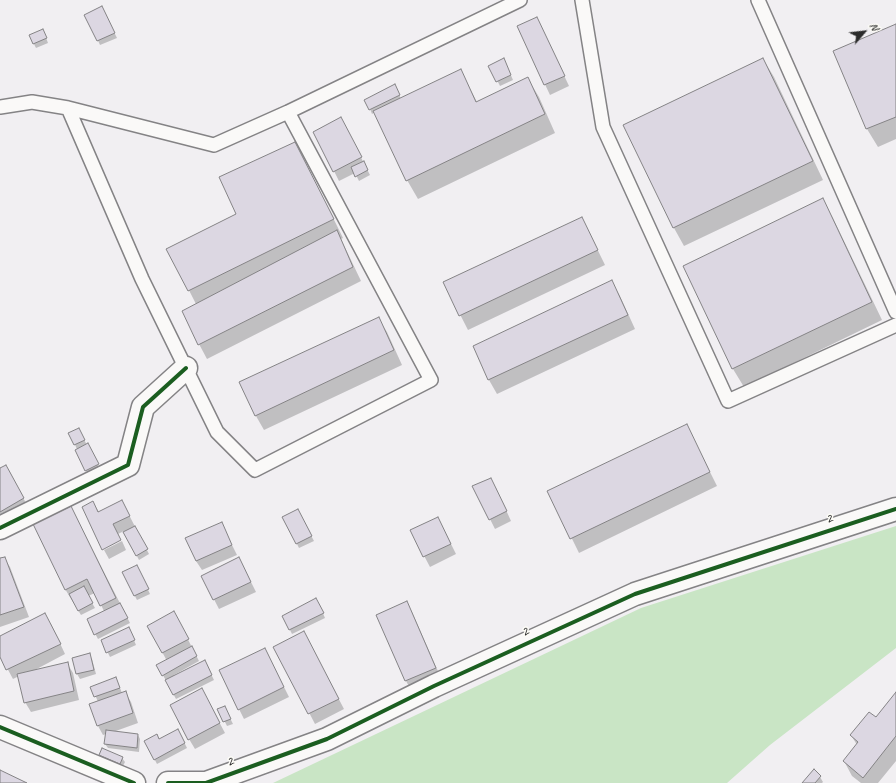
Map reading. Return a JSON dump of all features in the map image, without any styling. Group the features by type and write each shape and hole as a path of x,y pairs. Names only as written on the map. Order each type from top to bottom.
{"street":[{"path":"0,528 128,465 143,407 186,368"},
{"name":"2","path":"168,783 206,783 327,739 441,683 635,594 896,509"},
{"path":"0,727 134,783"}],"lane":[{"path":"0,107 32,102 68,108 214,145 288,112 520,0"},
{"path":"582,0 603,127 728,401 896,325"},
{"path":"758,0 896,312"},
{"path":"68,108 142,279 217,432 255,470 431,380 288,112"}],"green space":[{"path":"896,526 896,648 770,745 727,783 273,783 641,608"}],"building":[{"path":"102,6 115,33 97,41 84,15"},
{"path":"537,17 565,76 544,85 517,26"},
{"path":"896,24 896,117 866,129 833,51"},
{"path":"43,29 47,38 33,44 29,35"},
{"path":"504,58 511,75 496,82 488,66"},
{"path":"763,58 813,161 673,228 623,125"},
{"path":"461,69 476,102 528,77 545,114 406,181 373,111"},
{"path":"395,84 400,95 369,110 364,100"},
{"path":"341,117 362,157 333,172 313,132"},
{"path":"295,142 334,219 188,291 166,249 236,214 219,177"},
{"path":"364,161 368,170 355,177 351,167"},
{"path":"823,198 872,302 732,369 683,266"},
{"path":"582,217 598,250 459,316 443,282"},
{"path":"337,230 353,267 198,345 182,311"},
{"path":"612,280 628,315 488,380 473,346"},
{"path":"379,317 394,350 255,416 239,382"},
{"path":"687,424 710,472 570,539 547,491"},
{"path":"79,428 85,440 74,445 68,433"},
{"path":"88,443 99,464 85,471 75,450"},
{"path":"6,465 24,498 0,512 0,468"},
{"path":"491,478 507,511 489,520 472,486"},
{"path":"122,500 130,516 113,524 121,540 102,550 82,507 93,501 98,512"},
{"path":"71,506 116,598 100,606 87,579 65,590 33,524"},
{"path":"298,509 312,536 296,544 282,517"},
{"path":"438,517 451,544 423,557 410,530"},
{"path":"222,522 232,545 196,561 185,538"},
{"path":"135,526 148,549 136,556 123,532"},
{"path":"5,557 24,607 0,615 0,558"},
{"path":"239,557 251,582 213,600 201,576"},
{"path":"137,565 149,589 134,596 122,572"},
{"path":"84,586 93,603 78,611 69,594"},
{"path":"316,598 324,613 289,630 282,616"},
{"path":"407,601 436,668 405,681 376,615"},
{"path":"120,603 128,618 94,635 87,619"},
{"path":"174,611 189,639 162,653 147,626"},
{"path":"45,613 61,644 6,670 0,657 0,636"},
{"path":"129,627 135,640 106,653 101,640"},
{"path":"304,631 339,699 308,714 273,647"},
{"path":"192,646 197,656 162,676 156,665"},
{"path":"265,648 284,687 238,710 219,670"},
{"path":"90,653 94,670 76,674 72,658"},
{"path":"205,660 212,675 173,695 165,680"},
{"path":"68,662 74,691 24,703 17,674"},
{"path":"116,677 120,688 94,697 90,687"},
{"path":"202,688 220,723 188,740 170,705"},
{"path":"126,691 133,713 97,726 89,704"},
{"path":"896,692 896,736 863,778 843,761 858,742 850,735 869,712 876,717"},
{"path":"225,706 231,719 223,722 217,709"},
{"path":"178,729 185,743 154,760 144,741 157,734 159,739"},
{"path":"106,730 138,734 137,748 104,744"},
{"path":"102,748 123,757 120,764 99,755"},
{"path":"814,769 821,776 815,783 802,783"},
{"path":"0,770 27,783 0,783"}],"cycle path":[{"path":"0,528 128,465 143,407 186,368"},
{"path":"168,783 206,783 327,739 434,686 635,594 896,509"},
{"path":"0,727 134,783"}]}
